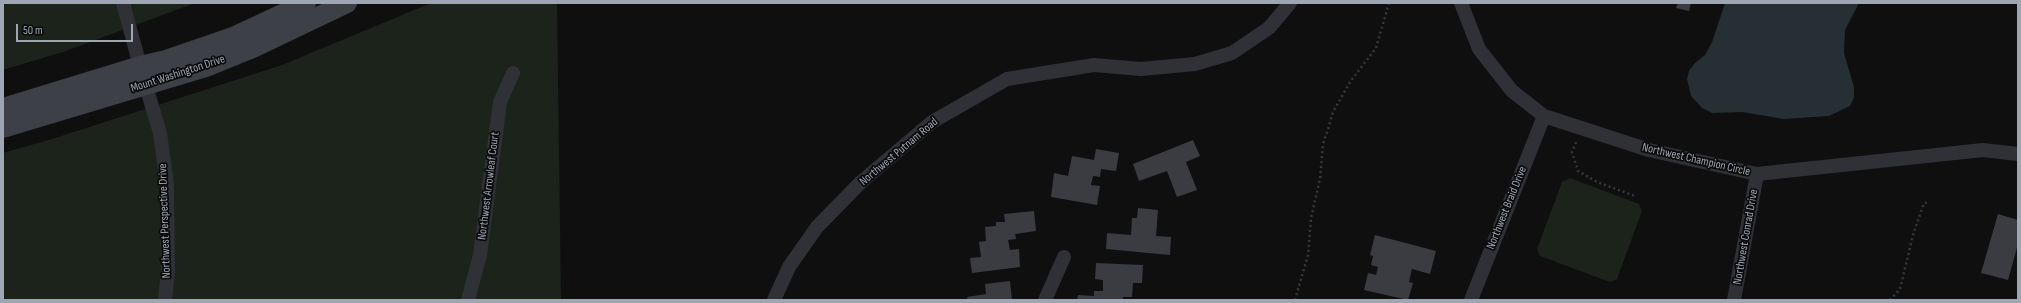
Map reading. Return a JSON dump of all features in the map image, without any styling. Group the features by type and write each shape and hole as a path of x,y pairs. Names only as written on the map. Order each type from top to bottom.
{"main road":[{"name":"Mount Washington Drive","path":"3,108 140,66 166,60 233,37 306,3"},
{"name":"Mount Washington Drive","path":"3,128 206,67 255,47 347,3"}],"street":[{"name":"Northwest Perspective Drive","path":"123,3 160,133 167,184 168,271 165,300"},
{"name":"Northwest Putnam Road","path":"774,300 789,267 817,227 861,182 932,122 1007,78 1094,65 1141,69 1195,64 1232,53 1269,28 1290,3"},
{"name":"Northwest Champion Circle","path":"1461,3 1479,49 1512,91 1544,116 1649,150 1757,174 1983,150 2018,154"},
{"name":"Northwest Arrowleaf Court","path":"468,300 480,254 500,102 513,73"},
{"name":"Northwest Braid Drive","path":"1471,300 1544,116"},
{"name":"Northwest Conrad Drive","path":"1734,300 1757,174"},
{"path":"1045,300 1064,257"}],"path":[{"path":"1295,300 1308,255 1311,218 1320,179 1323,144 1333,112 1350,82 1376,48 1389,3"},
{"path":"1578,138 1572,152 1578,171 1597,182 1635,196"},
{"path":"1890,300 1900,288 1921,210 1924,203 1929,202"}],"shaded area":[{"path":"3,3 195,3 66,51 3,70"},
{"path":"431,3 557,3 561,300 3,300 3,153 52,139 282,65"},
{"path":"1725,3 1859,3 1845,30 1844,53 1854,87 1854,98 1850,106 1829,116 1784,119 1742,112 1712,113 1702,108 1691,96 1687,79 1689,71 1695,63 1705,55 1712,42"},
{"path":"1570,178 1639,204 1642,211 1617,279 1610,282 1540,256 1537,249 1562,182"}],"building":[{"path":"1678,3 1691,3 1689,11 1676,8"},
{"path":"1193,140 1200,156 1186,162 1197,190 1177,197 1167,171 1139,181 1133,164"},
{"path":"1096,149 1119,153 1116,171 1101,169 1100,177 1093,176 1091,185 1100,186 1097,205 1051,197 1054,173 1068,176 1072,156 1094,160"},
{"path":"1138,208 1158,210 1156,236 1171,237 1170,255 1106,249 1107,233 1131,235 1132,218 1137,218"},
{"path":"1034,211 1036,231 1015,234 1016,239 1008,240 1010,250 1019,249 1020,267 972,273 970,258 981,257 979,242 986,241 985,227 996,226 996,222 1005,222 1004,214"},
{"path":"1998,214 2018,220 2018,244 2008,280 1981,273"},
{"path":"1375,235 1436,251 1430,274 1412,269 1409,282 1413,283 1408,300 1364,290 1368,273 1376,275 1378,267 1371,265 1373,256 1370,255"},
{"path":"1096,263 1143,265 1142,283 1133,283 1132,297 1123,297 1123,300 1077,300 1078,295 1094,296 1094,291 1103,291 1103,280 1095,279"},
{"path":"1010,281 1012,300 968,300 967,297 986,294 985,284"}]}
